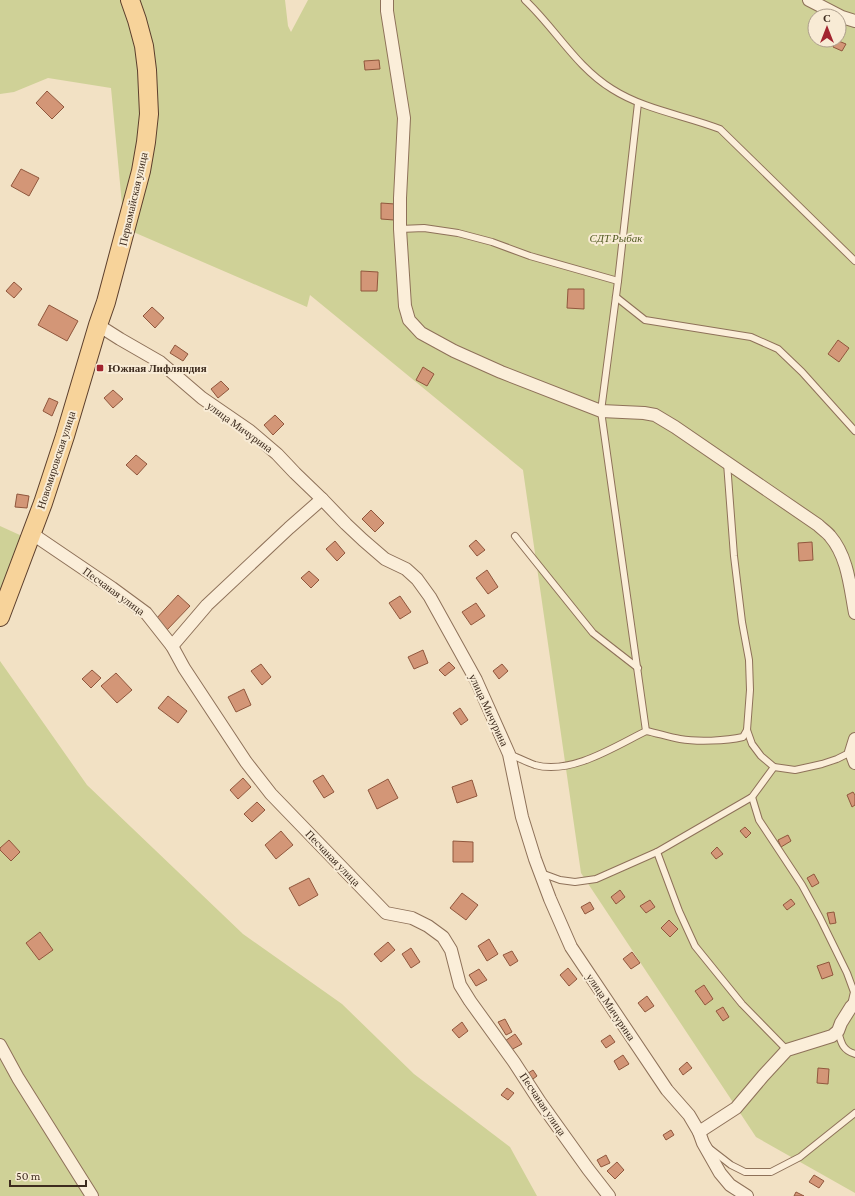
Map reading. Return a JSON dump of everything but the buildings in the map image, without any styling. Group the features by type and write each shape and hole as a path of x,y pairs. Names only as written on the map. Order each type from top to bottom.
{"main road":[{"name":"Первомайская улица","path":"106,302 142,171 148,121 148,93 144,46 130,0"},
{"name":"Новомировская улица","path":"0,617 43,503 106,302"}],"street":[{"path":"387,0 387,11 404,118 400,229 405,306 409,320 421,333 454,352 502,372 601,411 655,415 675,427 818,525 830,536 845,561 855,613"},
{"path":"809,0 842,17 855,21"},
{"name":"улица Мичурина","path":"98,325 160,362 202,398 250,431 277,454 295,474 346,524 385,559 406,569 425,591 476,680 509,754 522,817 550,899 571,947 667,1090 689,1115 720,1174 730,1185 747,1196"},
{"path":"172,646 207,605 322,499"},
{"name":"Песчаная улица","path":"31,533 146,613 172,646 184,668 242,755 271,794 386,913 412,918 428,926 443,937 451,950 460,985 470,1001 514,1062 540,1102 609,1196"},
{"path":"853,758 855,739"},
{"path":"701,1138 736,1108 787,1050 832,1036 838,1030 853,1005"},
{"path":"0,1045 22,1085 92,1196"}],"lane":[{"path":"525,0 593,75 611,89 638,103 701,121 720,129 855,261"},
{"path":"638,103 618,281 601,411 646,731"},
{"path":"400,229 424,228 458,233 492,242 530,256 618,281"},
{"path":"616,297 645,320 751,337 778,349 802,372 855,431"},
{"path":"727,463 734,556 748,660 750,690 747,730 752,744 761,756 774,767 795,770 837,759 853,758"},
{"path":"515,536 593,632 638,668"},
{"path":"509,754 535,765 556,767 580,763 646,731 680,739 708,740 735,739 743,737 747,730"},
{"path":"540,872 560,880 575,882 596,879 657,852 752,797 774,767"},
{"path":"752,797 759,820 802,885 847,973 854,992 853,1005"},
{"path":"657,852 678,911 695,946 742,1004 787,1050"},
{"path":"838,1030 842,1045 849,1052 855,1054"},
{"path":"701,1138 731,1165 745,1172 771,1172 800,1157 855,1113"}],"green space":[{"name":"СДТ Рыбак","path":"0,0 285,0 288,26 291,32 308,0 855,0 855,1193 756,1137 581,873 523,470 310,295 307,307 131,231 123,215 111,88 48,78 14,92 0,94"},
{"path":"0,526 22,536 0,601"},
{"path":"0,661 87,785 243,934 342,1004 414,1074 510,1147 537,1196 0,1196"}],"place":[{"name":"Южная Лифляндия","path":"100,368"}]}
